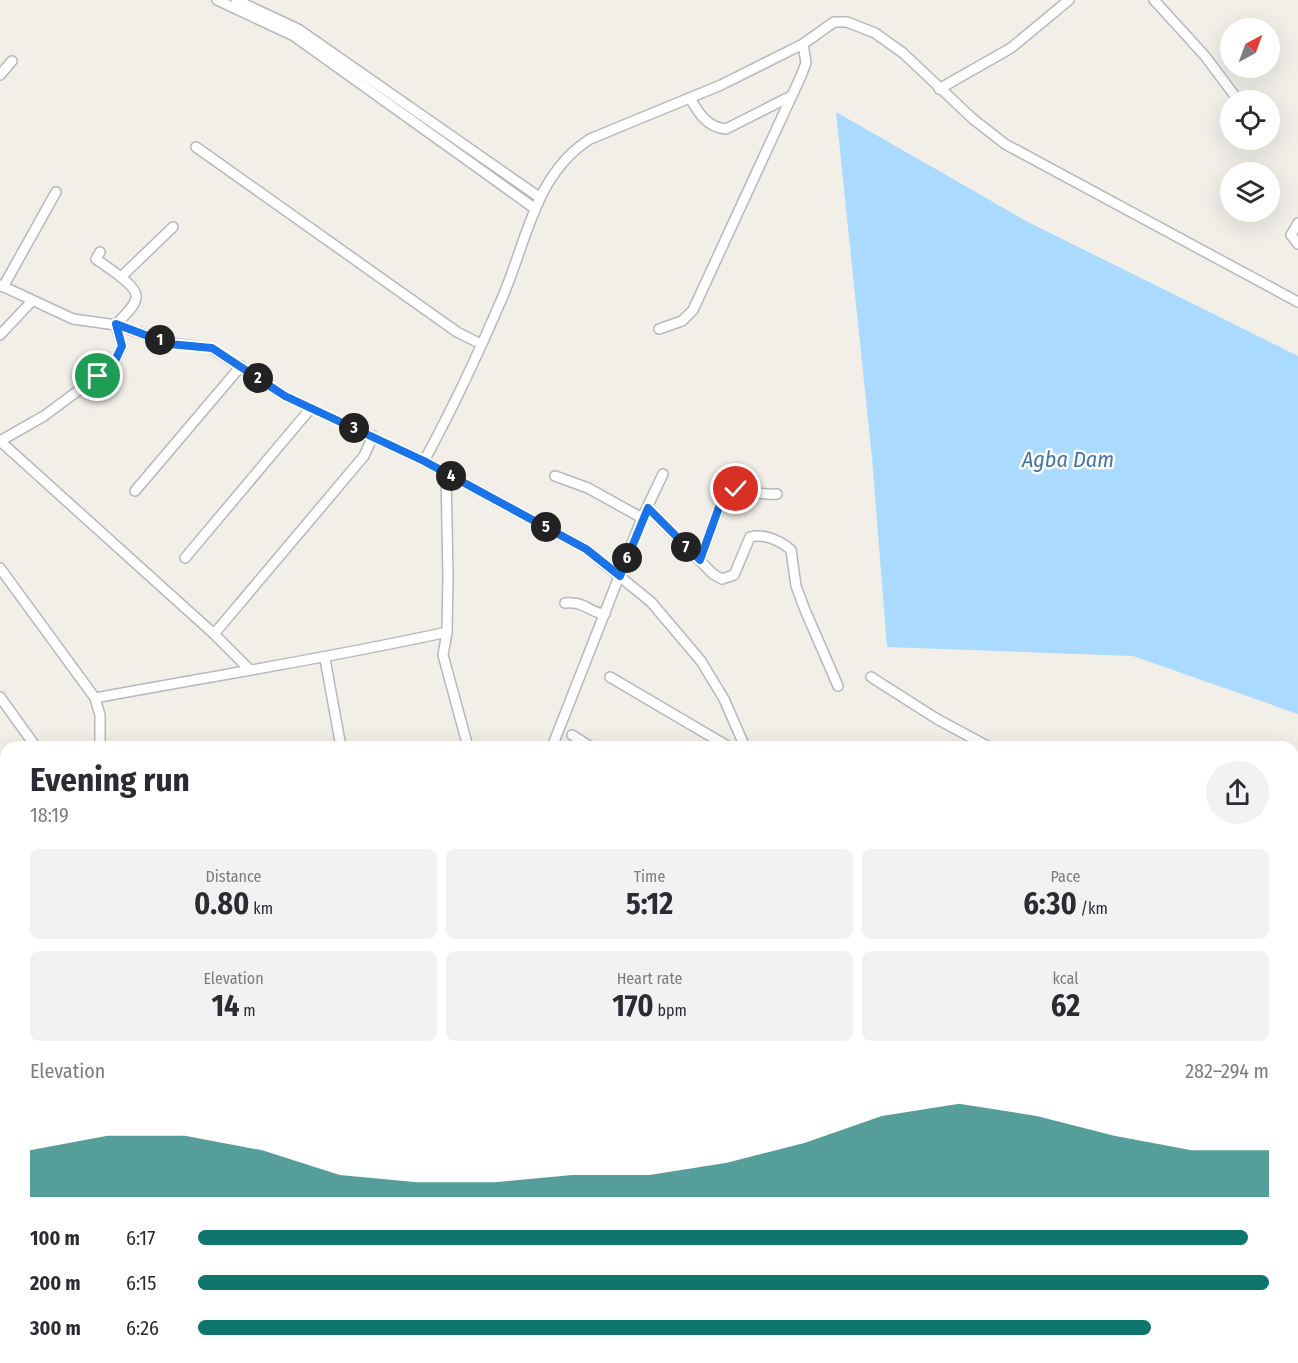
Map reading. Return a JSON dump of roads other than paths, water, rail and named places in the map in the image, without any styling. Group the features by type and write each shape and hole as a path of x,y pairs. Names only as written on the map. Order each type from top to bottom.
{"street":[{"path":"217,0 294,36 534,208"},
{"path":"236,0 298,29 539,197"},
{"path":"939,89 1011,48 1069,0"},
{"path":"1154,0 1205,56 1230,90"},
{"path":"424,461 482,344 520,254 539,197 553,173 574,149 590,139 690,98 803,44 834,22 847,22 875,33 903,53 939,89 1005,144 1298,302"},
{"path":"659,329 682,321 693,310 806,63 803,44"},
{"path":"0,75 12,61"},
{"path":"690,98 707,122 717,129 726,129 791,96"},
{"path":"196,147 457,332 482,344"},
{"path":"56,192 2,286 73,319 116,324 169,344 209,347 278,392 424,461 586,549 651,602 701,661 724,699 742,741"},
{"path":"1298,223 1291,235 1298,244"},
{"path":"121,277 173,226"},
{"path":"100,252 96,259 121,277 137,293 136,300 116,324"},
{"path":"0,335 32,300"},
{"path":"116,324 122,346 114,363 44,416 0,441 214,634 249,669"},
{"path":"135,491 241,366"},
{"path":"185,558 311,408"},
{"path":"214,634 364,456 373,436"},
{"path":"446,473 447,632 443,655 466,741"},
{"path":"554,741 642,518 663,474"},
{"path":"555,476 588,488 642,518"},
{"path":"700,560 723,496 728,490 736,489 762,495 777,494"},
{"path":"648,508 713,574 728,579 734,574 750,537 765,537 785,544 791,550 796,586 804,610 838,686"},
{"path":"0,568 95,698 100,715 99,741"},
{"path":"565,603 580,602 598,613 605,614"},
{"path":"95,698 249,669 325,658 447,632"},
{"path":"325,658 338,717 340,741"},
{"path":"610,677 719,741"},
{"path":"871,677 937,719 978,741"},
{"path":"0,696 3,709 31,741"},
{"path":"572,735 582,741"}],"water":[{"name":"Agba Dam","path":"836,112 1028,222 1298,356 1298,714 1133,656 887,647 872,458"}]}
